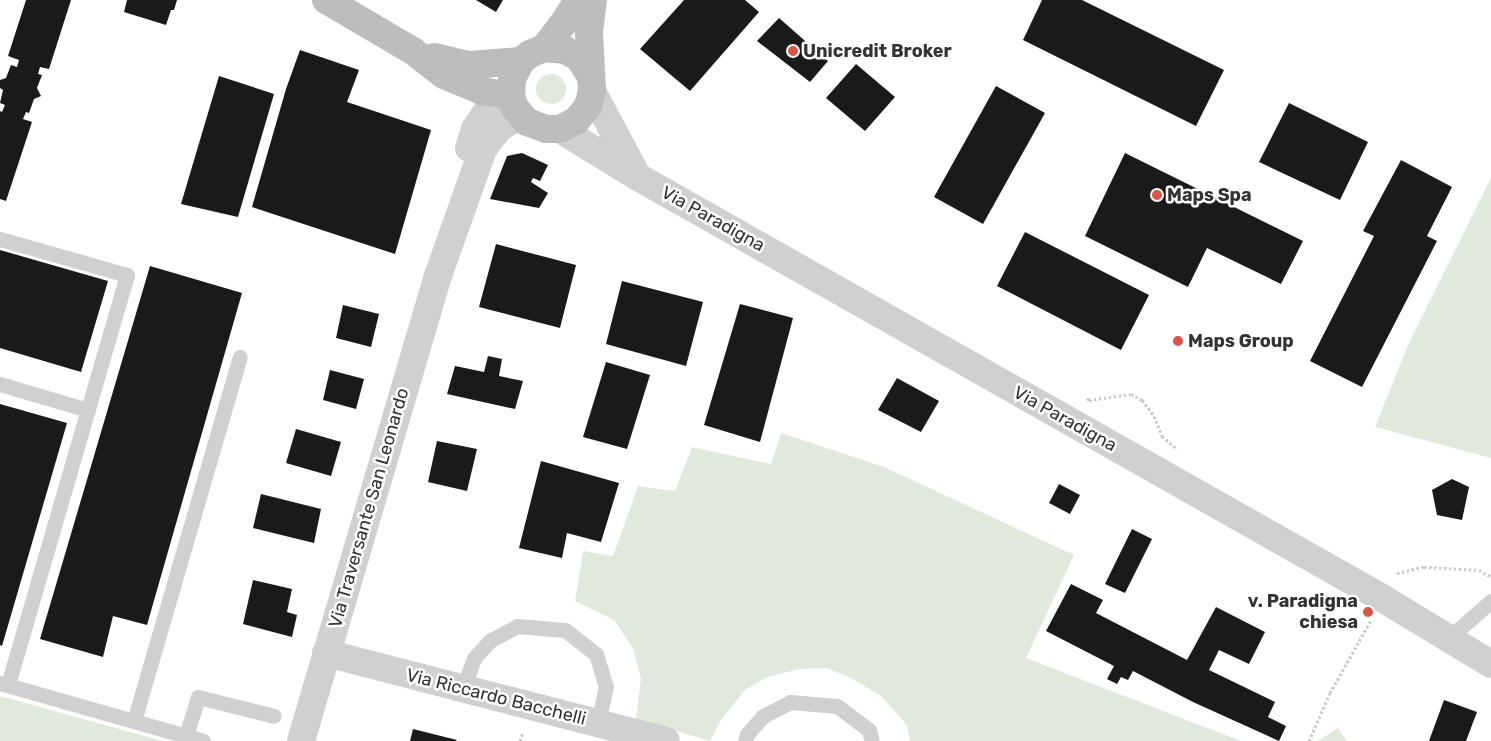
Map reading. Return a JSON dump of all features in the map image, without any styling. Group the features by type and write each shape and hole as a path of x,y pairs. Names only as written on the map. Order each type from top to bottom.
{"street":[{"name":"Via Paradigna","path":"326,0 413,52 444,75 465,94 475,129"},
{"path":"516,106 512,78 563,24 578,0"},
{"path":"560,129 576,121 588,106 591,83 589,32 593,0"},
{"name":"Via Paradigna","path":"413,52 470,66 565,50 579,58 638,177"},
{"name":"Via Paradigna","path":"444,75 516,106 534,126 546,129 560,129 638,177 1382,598 1491,664"},
{"name":"Via Traversante San Leonardo","path":"438,276 464,163 475,129 490,107 516,106"},
{"name":"Via Traversante San Leonardo","path":"301,741 438,276 483,149 516,106"},
{"name":"Via Riccardo Bacchelli","path":"326,653 462,690 666,741"}],"lane":[{"path":"0,238 127,275 88,410 4,684 203,741"},
{"path":"134,721 240,357"},
{"path":"0,384 88,410"},
{"path":"1449,638 1491,601"},
{"path":"462,690 474,658 490,640 517,626 564,630 596,654 606,686 598,723"},
{"path":"186,736 198,697 274,716"},
{"path":"745,741 747,734 763,716 790,702 837,706 869,730 872,741"}],"path":[{"path":"1081,395 1089,400 1131,394 1142,400 1154,416 1162,436 1180,452"},
{"path":"1388,568 1396,573 1424,568 1479,570 1491,577"},
{"path":"1309,741 1330,693 1396,573"}],"shaded area":[{"path":"551,74 557,75 565,83 565,95 557,103 551,104 545,103 537,95 536,89 537,83 545,75"},
{"path":"1491,178 1491,458 1375,427 1408,345"},
{"path":"781,433 884,467 1074,555 1026,658 1241,741 910,741 907,725 881,696 851,678 827,668 800,669 767,677 745,690 721,720 710,741 636,719 641,679 633,648 614,620 575,601 583,551 613,556 638,486 675,491 692,447 771,464"},
{"path":"0,696 163,741 0,741"},
{"path":"1338,728 1347,741 1318,741"}],"building":[{"path":"26,0 71,0 49,69 40,67 38,74 42,75 37,88 41,96 34,99 29,113 26,112 23,119 32,122 6,201 0,199 0,111 2,112 5,105 0,103 3,90 0,88 0,80 6,78 11,65 17,67 19,60 8,56"},
{"path":"127,0 177,0 166,25 124,12"},
{"path":"476,0 503,0 496,12"},
{"path":"684,0 745,0 759,12 690,91 640,49"},
{"path":"1042,0 1082,0 1224,70 1196,126 1023,40"},
{"name":"Unicredit Broker","path":"779,18 828,61 810,82 757,41"},
{"path":"300,50 359,70 347,102 431,130 395,254 252,207 286,89"},
{"path":"856,64 895,97 865,131 826,98"},
{"path":"219,76 274,94 238,217 181,204"},
{"path":"996,86 1045,113 983,224 934,197"},
{"path":"1289,103 1368,142 1340,200 1259,162"},
{"path":"522,153 548,165 540,181 533,178 531,182 548,193 539,208 490,199 507,156"},
{"name":"Maps Spa","path":"1125,153 1303,241 1281,284 1207,248 1188,287 1085,236"},
{"path":"1401,160 1452,187 1427,236 1437,241 1362,387 1310,361 1374,236 1363,231"},
{"path":"1025,232 1149,295 1121,350 997,286"},
{"path":"496,244 576,265 560,328 479,307"},
{"path":"0,250 108,281 81,372 0,348"},
{"path":"150,266 242,293 147,625 113,616 103,657 40,639"},
{"path":"622,281 703,302 686,366 606,344"},
{"path":"740,304 793,318 760,442 704,425"},
{"path":"343,305 379,314 371,347 336,338"},
{"path":"488,356 502,359 499,376 523,381 515,409 447,394 455,366 484,372"},
{"path":"606,362 650,375 627,449 583,437"},
{"path":"330,370 364,379 356,409 323,400"},
{"path":"897,378 939,401 921,432 878,410"},
{"path":"0,404 67,423 2,646 0,645"},
{"path":"296,429 341,442 331,476 286,463"},
{"path":"437,441 477,449 467,491 428,482"},
{"path":"541,461 619,483 601,542 567,533 562,558 519,548"},
{"path":"1452,479 1469,487 1462,520 1437,515 1432,490"},
{"path":"1059,484 1080,495 1070,514 1049,503"},
{"path":"261,494 321,509 314,543 253,528"},
{"path":"1132,529 1152,539 1125,593 1105,584"},
{"path":"253,580 292,589 287,612 297,615 292,637 243,624"},
{"path":"1071,584 1103,600 1096,613 1187,660 1216,607 1265,632 1249,664 1219,650 1209,670 1275,702 1268,717 1286,726 1279,741 1193,702 1133,671 1128,680 1121,677 1117,684 1107,679 1114,666 1046,631"},
{"path":"1444,700 1477,712 1466,741 1429,741"},
{"path":"413,729 457,740 410,741"}],"place":[{"name":"Unicredit Broker","path":"793,51"},
{"name":"Maps Spa","path":"1157,195"},
{"name":"Maps Group","path":"1178,341"},
{"name":"v. Paradigna chiesa","path":"1368,612"}]}
